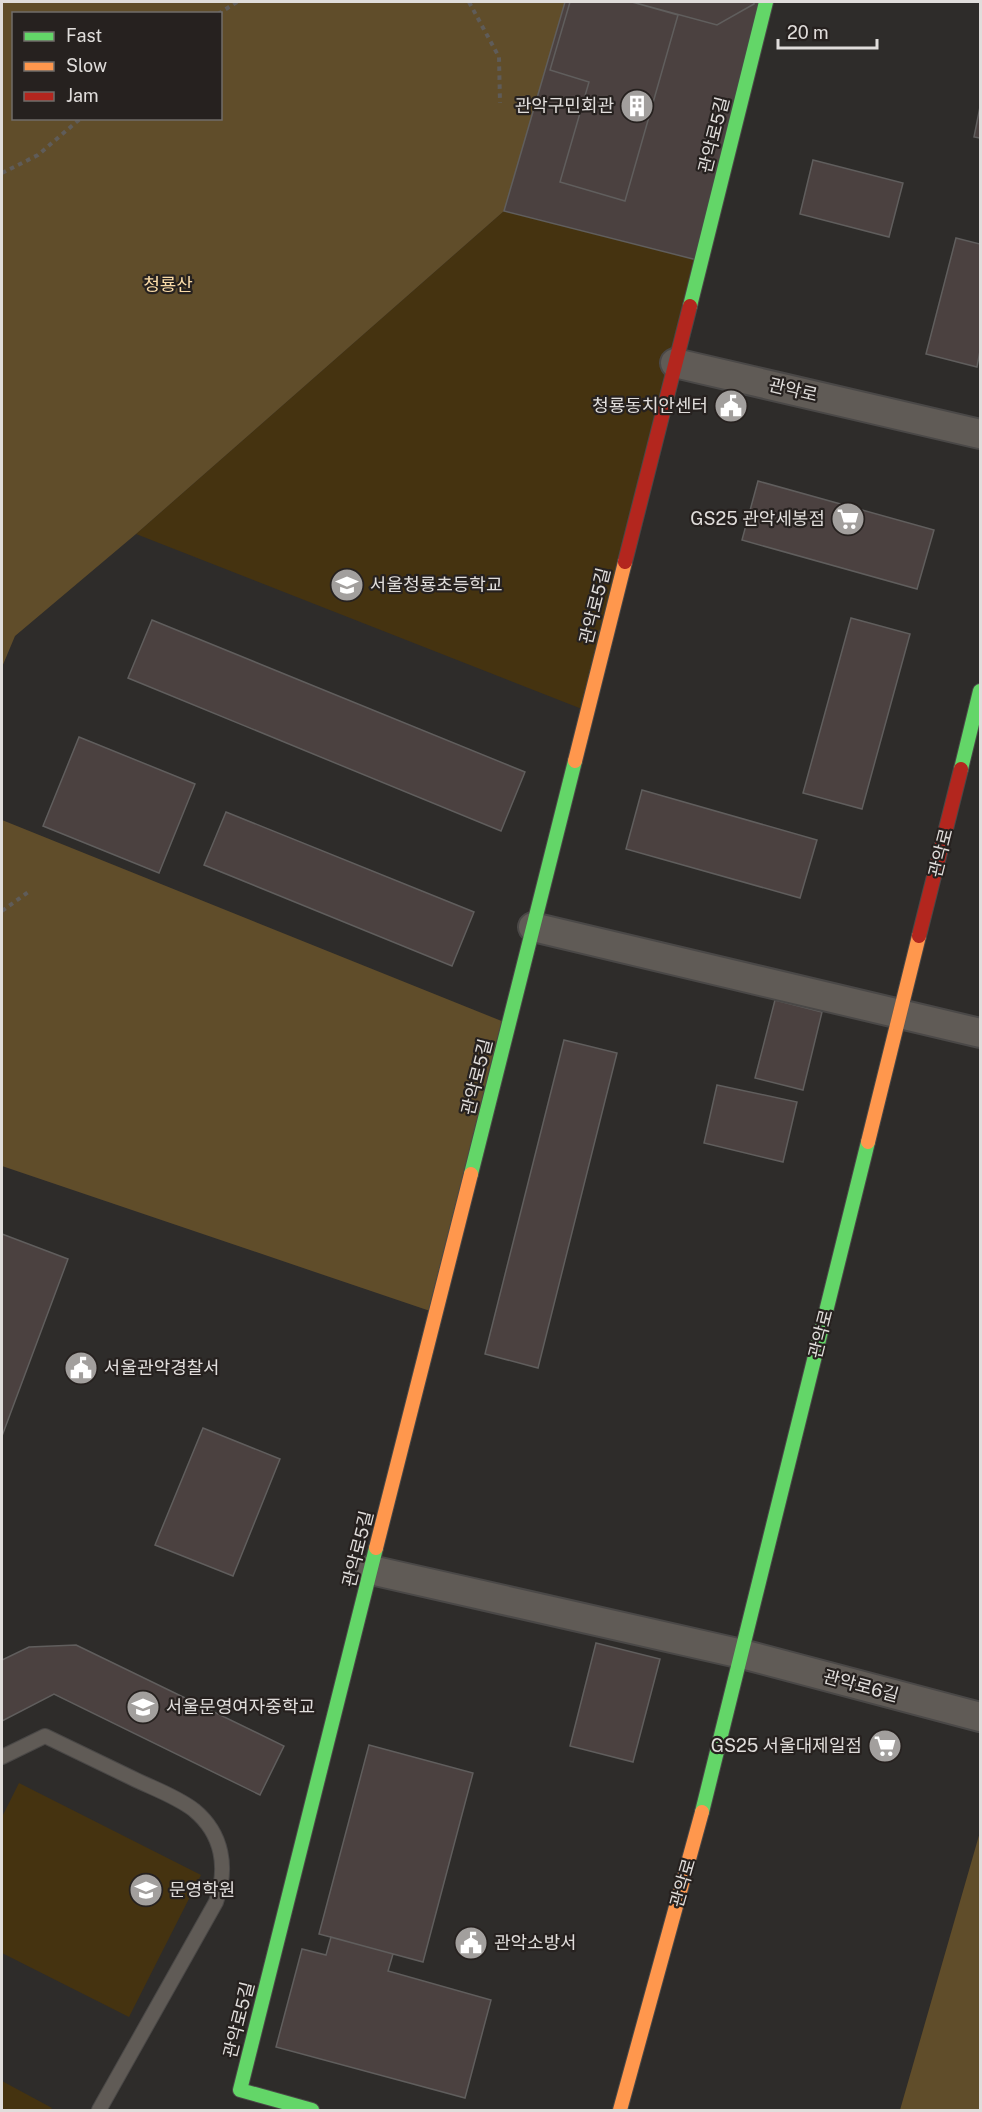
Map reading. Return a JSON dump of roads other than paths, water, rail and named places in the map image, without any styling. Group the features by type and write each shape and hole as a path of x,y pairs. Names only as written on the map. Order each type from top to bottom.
{"street":[{"name":"관악로5길","path":"312,2110 240,2090 766,2"},
{"name":"관악로","path":"675,363 981,434"},
{"name":"관악로","path":"620,2110 704,1806 981,691"},
{"path":"533,927 981,1033"},
{"path":"371,1570 742,1654"},
{"name":"관악로6길","path":"742,1654 981,1717"}],"lane":[{"path":"2,1757 45,1736 193,1809 204,1819 219,1845 224,1872 222,1887 216,1902 99,2110"}],"place":[{"name":"관악구민회관","path":"637,106"},
{"name":"청룡동치안센터","path":"731,406"},
{"name":"GS25 관악세봉점","path":"848,519"},
{"name":"서울청룡초등학교","path":"347,585"},
{"name":"서울관악경찰서","path":"81,1368"},
{"name":"서울문영여자중학교","path":"143,1707"},
{"name":"GS25 서울대제일점","path":"885,1746"},
{"name":"문영학원","path":"146,1890"},
{"name":"관악소방서","path":"471,1943"}],"park label":[{"name":"청룡산","path":"168,285"}]}
